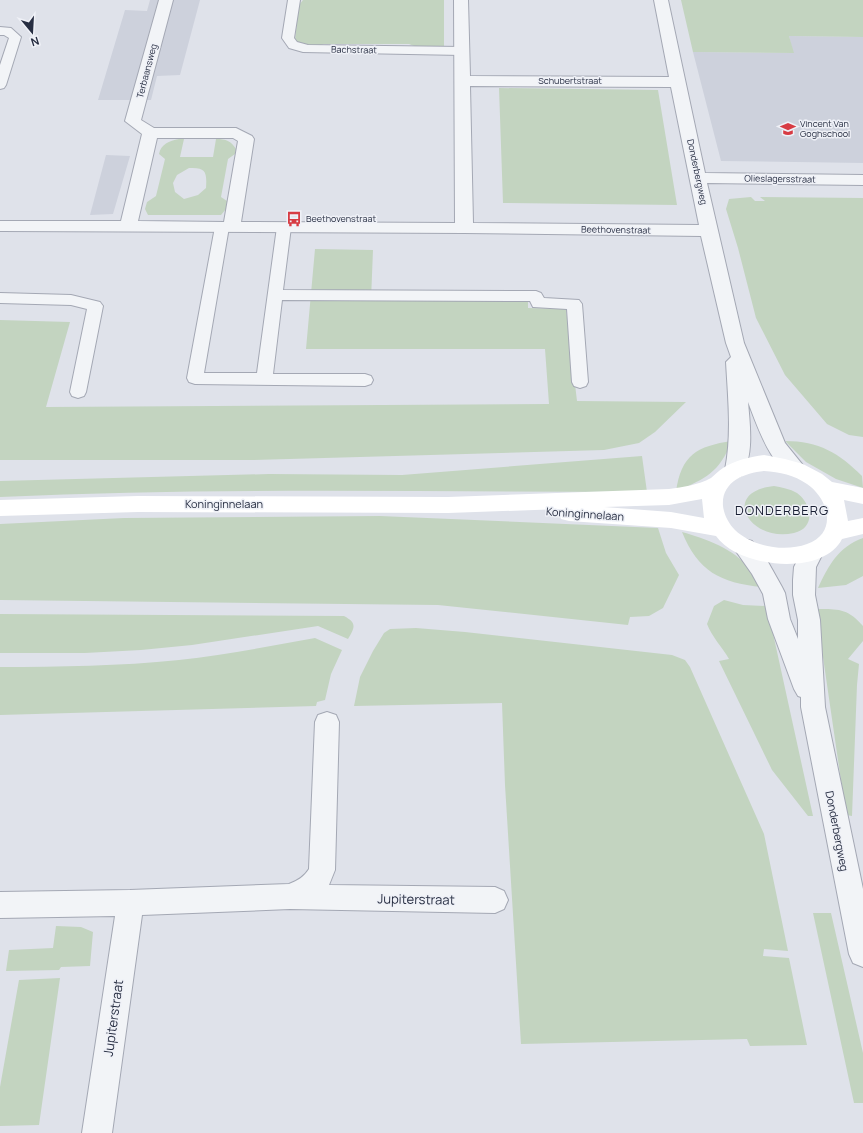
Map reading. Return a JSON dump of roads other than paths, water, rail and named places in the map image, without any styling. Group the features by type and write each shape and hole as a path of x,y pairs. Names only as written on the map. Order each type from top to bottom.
{"main road":[{"path":"764,463 796,469 810,476 825,489 833,499 837,510 838,521 835,532 830,540 812,553 796,557 779,557 760,554 731,539 716,521 712,505 714,491 719,483 735,470 744,466 764,463"},
{"name":"Koninginnelaan","path":"0,508 138,504 448,505 669,497 695,493 719,483"},
{"path":"825,489 863,496"},
{"name":"Koninginnelaan","path":"448,505 671,520 722,529"},
{"path":"835,532 863,526"}],"street":[{"name":"Terbaansweg","path":"150,133 133,121 166,0"},
{"path":"461,0 464,228"},
{"name":"Donderbergweg","path":"661,0 709,231 735,343 776,447 796,469"},
{"name":"Schubertstraat","path":"462,81 678,82"},
{"path":"128,226 150,133 236,133 246,138 227,227"},
{"name":"Olieslagersstraat","path":"698,178 863,180"},
{"name":"Beethovenstraat","path":"0,226 464,228 709,231"},
{"name":"Donderbergweg","path":"735,343 740,434 740,453 735,470"},
{"name":"Donderbergweg","path":"744,547 760,568 774,593 779,619 813,707"},
{"name":"Donderbergweg","path":"812,553 805,567 804,595 809,620 813,707 863,954"},
{"name":"Jupiterstraat","path":"289,897 318,882 322,870 327,722"},
{"name":"Jupiterstraat","path":"0,905 130,904 289,897 494,900"},
{"name":"Jupiterstraat","path":"98,1133 130,904"}],"lane":[{"name":"Bachstraat","path":"294,0 288,38 293,45 307,49 462,51"},
{"path":"0,31 7,31 15,37 0,85"},
{"path":"227,227 195,378 365,380"},
{"path":"264,379 284,227"},
{"path":"275,295 536,296 538,303 574,304 580,382"},
{"path":"0,298 71,300 95,306 78,392"}],"place":[{"name":"Vincent Van Goghschool","path":"788,129"},
{"name":"Beethovenstraat","path":"294,219"}],"district":[{"name":"DONDERBERG","path":"782,510"}]}
